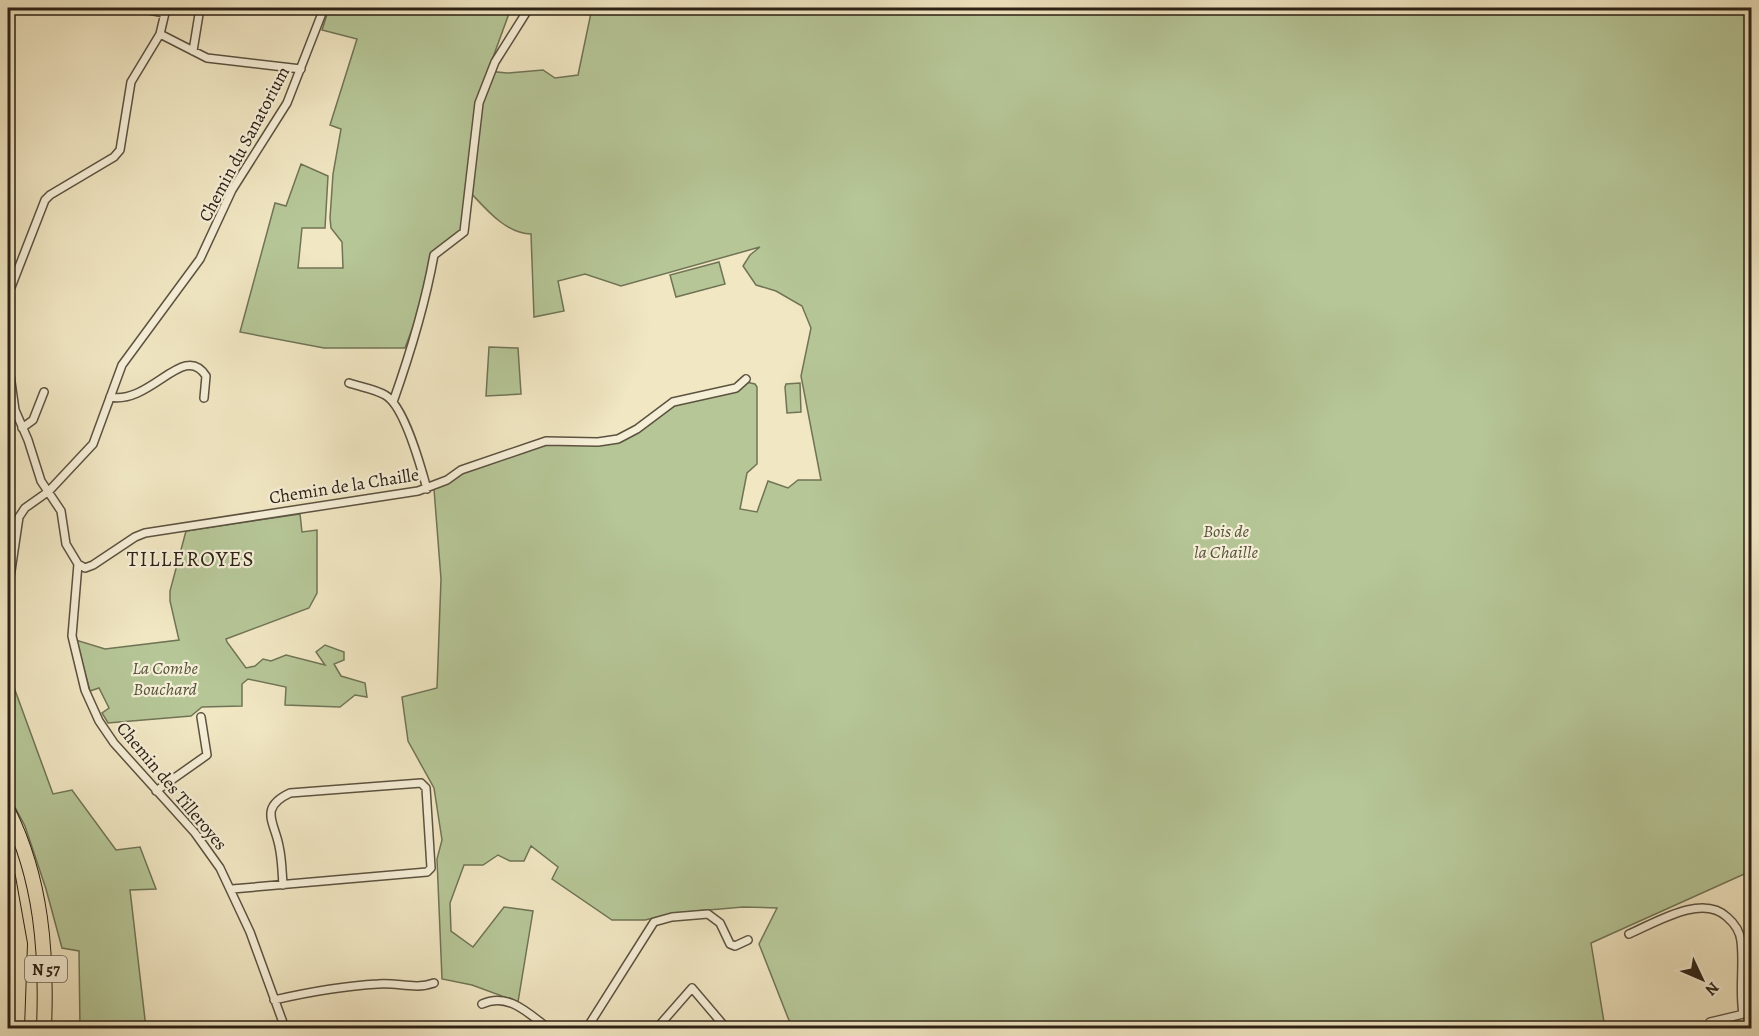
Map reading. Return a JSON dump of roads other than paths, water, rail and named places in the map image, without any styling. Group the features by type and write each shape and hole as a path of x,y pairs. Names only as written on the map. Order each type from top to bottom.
{"highway":[{"path":"8,811 25,853 39,909"},
{"name":"N 57","path":"8,830 26,867 39,909 46,964 44,1029"},
{"name":"N 57","path":"8,878 20,944 17,1029"}],"street":[{"path":"8,295 45,200 114,157 120,150 131,82 160,34 165,14 137,8"},
{"path":"193,51 200,8"},
{"name":"Chemin du Sanatorium","path":"8,591 19,516 25,508 49,491 93,444 125,359 201,259 232,190 287,104 324,8"},
{"path":"393,402 417,321 426,302 434,255 464,232 479,103 488,77 530,8"},
{"path":"160,34 207,58 301,69"},
{"path":"8,361 12,402 41,481 61,511 66,544 78,564"},
{"path":"110,397 126,399 134,396 149,389 182,365 190,363 200,368 206,376 204,398"},
{"name":"Chemin de la Chaille","path":"78,564 86,568 93,565 135,537 145,533 427,489 461,470 546,441 598,442 618,439 637,429 673,402 736,388 746,379"},
{"path":"349,383 385,395 393,402 417,452 427,489"},
{"path":"22,428 33,420 44,392"},
{"name":"Chemin des Tilleroyes","path":"78,564 72,636 80,677 104,728 195,834 232,889 285,1029"},
{"path":"156,790 207,755 201,717"},
{"path":"232,889 283,885 429,871 431,855 426,788 421,783 290,793 282,797 271,812 270,819 279,843 283,885"},
{"path":"1629,934 1684,911 1708,907 1723,913 1734,923 1741,938 1739,990 1743,1014"},
{"path":"587,1029 654,922 672,917 708,914 720,923 730,944 735,946 748,940"},
{"path":"274,1000 335,987 382,983 423,987 434,983"},
{"path":"657,1029 692,988 726,1029"},
{"path":"482,1004 493,999 512,1003 548,1029"},
{"path":"1710,1022 1752,1012"}],"district":[{"name":"TILLEROYES","path":"191,559"}],"park label":[{"name":"Bois de la Chaille","path":"1226,541"},
{"name":"La Combe Bouchard","path":"165,678"}]}
